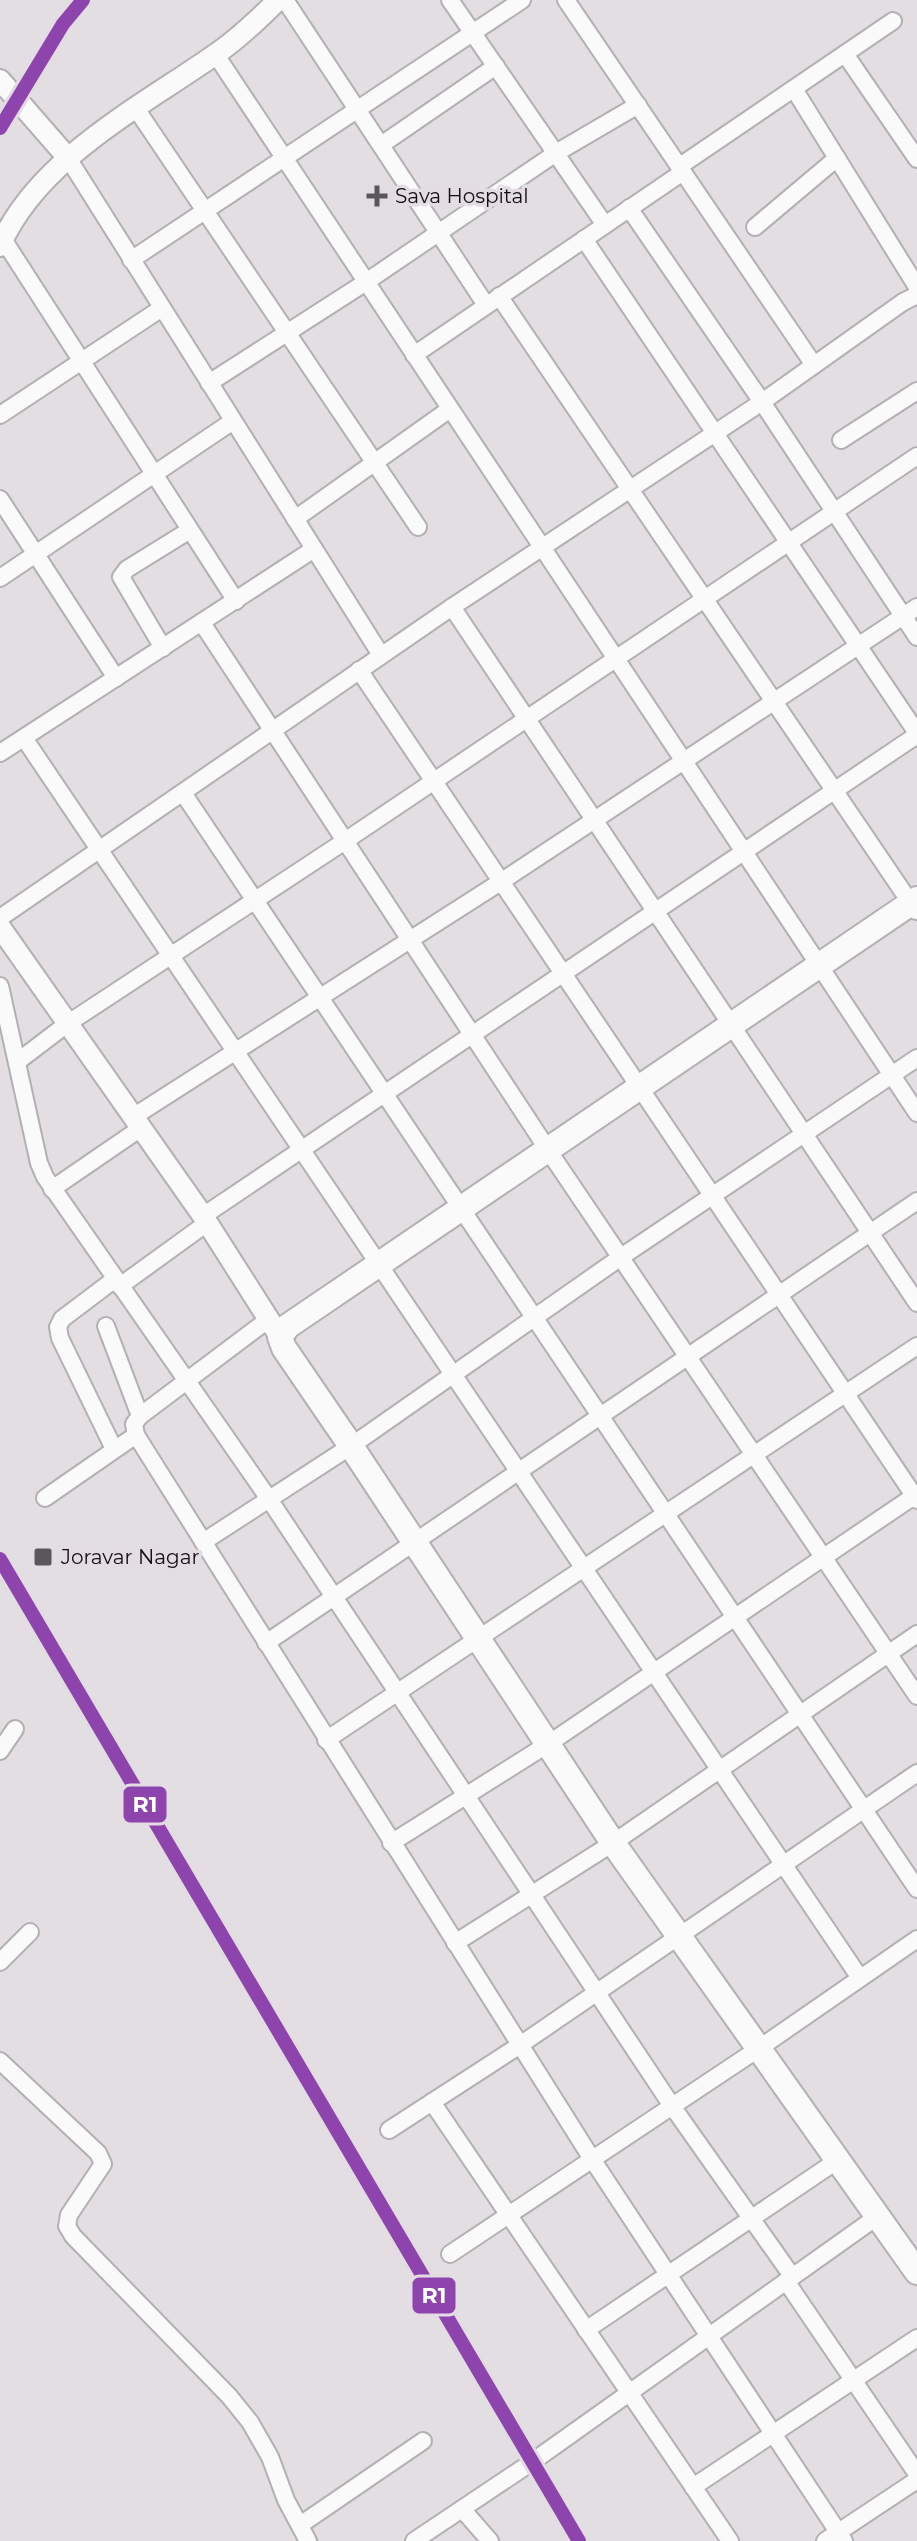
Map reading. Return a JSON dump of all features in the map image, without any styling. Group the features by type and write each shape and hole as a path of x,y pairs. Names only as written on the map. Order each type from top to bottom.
{"main road":[{"path":"915,905 819,966 288,1326 274,1328 284,1348 613,1843 917,2272"}],"street":[{"path":"236,601 1,242 47,177 68,158 135,107 216,55 278,0"},
{"path":"285,0 438,232 493,301 630,488 915,905"},
{"path":"450,0 605,225"},
{"path":"131,260 522,0"},
{"path":"566,0 814,365"},
{"path":"414,355 605,225 893,21"},
{"path":"845,54 917,159"},
{"path":"216,55 917,1113"},
{"path":"381,145 496,66"},
{"path":"0,80 68,158 381,655"},
{"path":"794,89 917,287"},
{"path":"209,383 366,282 556,153 638,105"},
{"path":"135,107 418,527"},
{"path":"755,227 837,158"},
{"path":"629,208 833,512 910,611 917,637"},
{"path":"114,1449 60,1338 58,1327 62,1319 118,1283 302,1149 917,734 584,239"},
{"path":"0,918 381,655 762,402 917,295"},
{"path":"0,415 162,308"},
{"path":"841,440 917,391"},
{"path":"295,519 450,409"},
{"path":"0,578 233,421"},
{"path":"17,1062 67,1024 255,902 917,456"},
{"path":"0,499 116,678"},
{"path":"0,533 16,523"},
{"path":"163,648 121,577 127,569 190,530"},
{"path":"2,747 24,738 314,549"},
{"path":"452,607 917,1303"},
{"path":"52,1189 137,1122 236,1051 502,881 910,611"},
{"path":"202,623 548,1150 917,1696"},
{"path":"359,670 916,1496 548,1744 391,1843"},
{"path":"24,738 860,1978"},
{"path":"183,793 917,1889"},
{"path":"0,927 205,1219 274,1328 186,1381 140,1416 134,1424 136,1435 592,2159 774,2433 836,2538 917,2477 751,2218 672,2106 269,1499 186,1381 52,1189 39,1163 0,986"},
{"path":"203,1542 351,1446 621,1257 917,1058"},
{"path":"266,1643 917,1201"},
{"path":"106,1326 140,1416"},
{"path":"326,1740 917,1346"},
{"path":"45,1498 136,1435"},
{"path":"455,1943 613,1843 917,1634"},
{"path":"0,1751 15,1729"},
{"path":"389,2130 520,2045 917,1773"},
{"path":"0,1962 30,1932"},
{"path":"450,2254 917,1939"},
{"path":"0,2061 98,2153 103,2164 69,2215 67,2226 73,2236 229,2396 250,2422 270,2457 286,2500 308,2541"},
{"path":"432,2102 730,2541"},
{"path":"586,2330 838,2160"},
{"path":"414,2541 878,2216"},
{"path":"693,2487 917,2338"},
{"path":"300,2525 423,2441"},
{"path":"462,2509 490,2541"}],"transit line":[{"name":"R1","path":"0,128 63,24 83,0"},
{"name":"R1","path":"0,1559 579,2541"}],"place":[{"name":"Sava Hospital","path":"377,196"},
{"name":"Joravar Nagar","path":"43,1557"}]}
